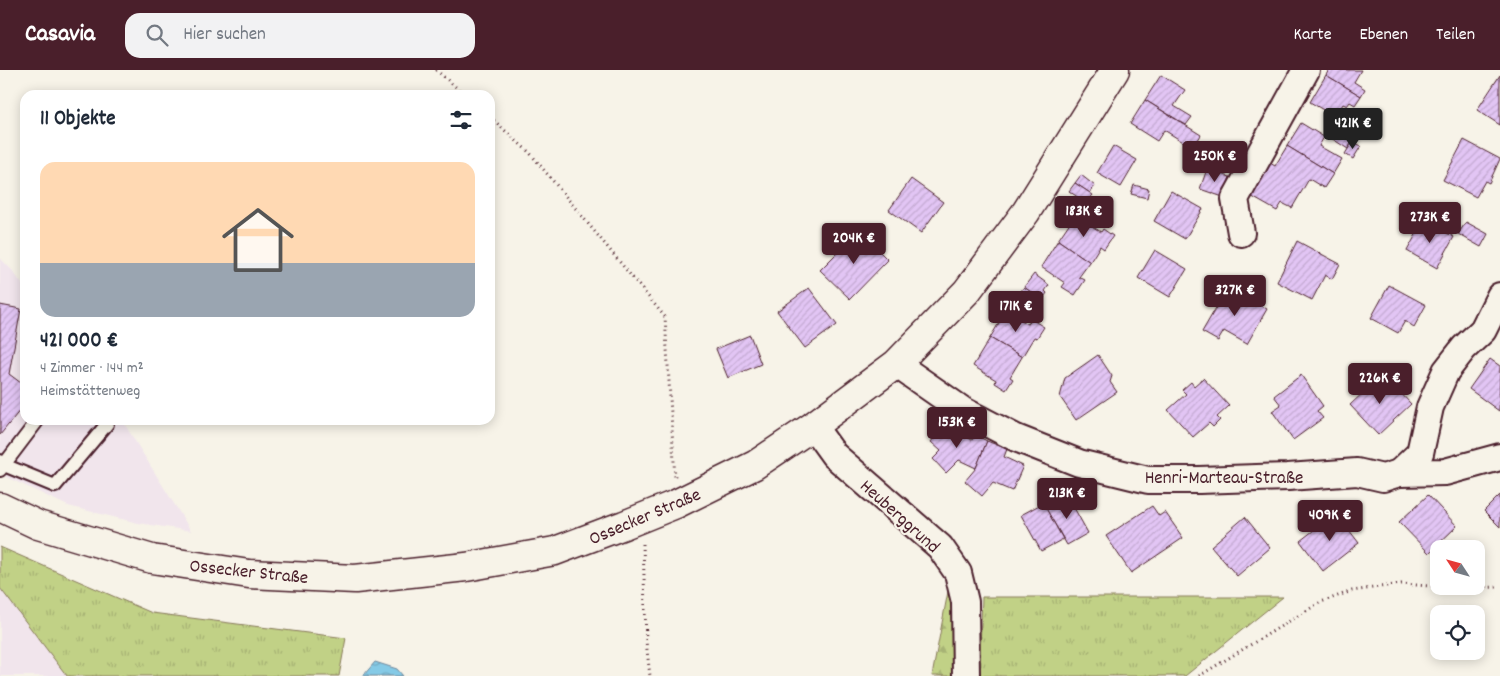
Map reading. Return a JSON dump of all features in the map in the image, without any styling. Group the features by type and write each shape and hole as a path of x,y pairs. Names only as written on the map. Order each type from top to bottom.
{"street":[{"name":"Ossecker Straße","path":"0,508 38,525 152,559 250,574 355,578 466,567 554,551 676,504 755,465 813,426 896,364 967,292 1026,212 1115,70"},
{"path":"1241,233 1234,200 1306,70"},
{"path":"1399,473 1420,453 1430,407 1446,372 1464,348 1483,330 1500,296"},
{"name":"Henri-Marteau-Straße","path":"896,364 962,410 1016,438 1079,463 1148,480 1288,477 1357,472 1383,478 1399,473 1445,472 1500,457"},
{"name":"Heuberggrund","path":"813,426 834,454 940,547 958,574 965,602 966,676"}],"lane":[{"path":"34,425 1,465 54,486 105,425"}],"path":[{"path":"436,70 459,90"},
{"path":"495,122 530,153 665,317 676,504"},
{"path":"645,516 642,532 643,575 646,641 650,676"},
{"path":"1199,676 1321,602 1352,591 1402,584 1461,588 1500,587"}],"shaded area":[{"path":"0,258 20,281 20,425 125,425 191,531 138,523 68,506 0,474"},
{"path":"0,588 67,676 0,676"}],"green space":[{"path":"0,547 152,613 346,638 339,676 67,676 0,588"},
{"path":"949,586 958,628 956,676 932,676"},
{"path":"982,597 1283,597 1185,676 979,676"}],"water":[{"path":"375,662 397,669 403,676 363,676"}],"building":[{"path":"1329,70 1361,70 1354,82 1365,89 1361,96 1326,75"},
{"path":"1161,75 1185,90 1174,106 1192,117 1186,125 1145,100"},
{"path":"1326,75 1361,96 1355,105 1350,102 1347,106 1343,104 1335,117 1310,102"},
{"path":"1500,75 1500,125 1477,110"},
{"path":"1145,100 1201,135 1193,148 1164,130 1157,141 1130,124"},
{"path":"1338,119 1360,133 1353,141 1333,128"},
{"path":"1301,123 1324,137 1319,146 1342,159 1333,174 1287,146"},
{"path":"1333,128 1353,141 1348,149 1328,136"},
{"path":"1464,140 1500,159 1489,183 1485,181 1476,197 1443,180"},
{"path":"1353,141 1361,146 1353,159 1345,154"},
{"path":"1113,146 1137,160 1121,187 1097,173"},
{"path":"1287,146 1333,174 1324,188 1309,179 1292,208 1282,203 1277,211 1247,194 1267,161 1275,166"},
{"path":"1207,169 1230,177 1223,197 1200,189"},
{"path":"1081,175 1095,186 1090,193 1075,183"},
{"path":"911,179 943,202 921,233 889,210"},
{"path":"1075,183 1093,195 1086,203 1069,191"},
{"path":"1134,185 1149,189 1147,198 1131,194"},
{"path":"1171,191 1203,209 1185,239 1154,221"},
{"path":"1075,215 1101,232 1103,229 1113,236 1104,249 1100,246 1090,262 1058,240"},
{"path":"1424,220 1454,237 1437,268 1407,251"},
{"path":"1466,222 1488,234 1481,247 1458,234"},
{"path":"859,231 888,260 850,299 820,270"},
{"path":"1058,240 1090,262 1079,277 1085,280 1075,295 1062,287 1065,283 1041,267"},
{"path":"1297,241 1340,264 1332,279 1325,275 1312,300 1277,282"},
{"path":"1155,250 1187,269 1170,297 1138,278"},
{"path":"1034,274 1049,285 1045,291 1047,293 1042,300 1024,287"},
{"path":"1389,285 1426,305 1414,327 1405,321 1398,333 1371,318"},
{"path":"1024,287 1042,300 1036,309 1034,307 1028,315 1011,304"},
{"path":"1228,287 1267,309 1247,344 1224,331 1218,341 1202,332"},
{"path":"809,288 837,325 805,348 777,311"},
{"path":"0,305 20,309 9,374 20,382 20,410 0,435"},
{"path":"1006,311 1028,324 1031,319 1044,327 1037,338 1034,337 1022,357 990,338"},
{"path":"750,335 761,364 728,378 716,349"},
{"path":"990,338 1022,357 1010,377 1013,379 1006,390 995,383 996,380 973,366"},
{"path":"1098,355 1112,376 1110,382 1117,392 1076,420 1060,397 1065,378"},
{"path":"1490,359 1500,366 1499,411 1469,389"},
{"path":"1383,374 1411,404 1378,435 1350,405"},
{"path":"1301,375 1323,406 1317,411 1323,418 1293,440 1272,411 1281,405 1274,396"},
{"path":"1203,378 1229,406 1217,417 1220,420 1213,427 1209,423 1193,437 1168,410 1186,394 1182,390 1191,382 1194,386"},
{"path":"946,422 960,436 961,434 972,440 975,435 987,441 976,468 959,460 946,473 933,459 941,451 931,442"},
{"path":"987,441 1007,449 1004,457 1023,466 1012,491 993,483 982,496 965,481 976,468"},
{"path":"1067,495 1088,533 1067,545 1045,507"},
{"path":"1428,495 1457,526 1442,540 1430,540 1429,553 1399,522"},
{"path":"1500,495 1500,527 1484,511"},
{"path":"1043,503 1063,539 1041,551 1021,515"},
{"path":"1152,506 1159,516 1165,512 1183,538 1131,573 1106,536"},
{"path":"1336,513 1359,543 1323,571 1300,541"},
{"path":"1245,517 1270,548 1237,576 1211,546"}]}
